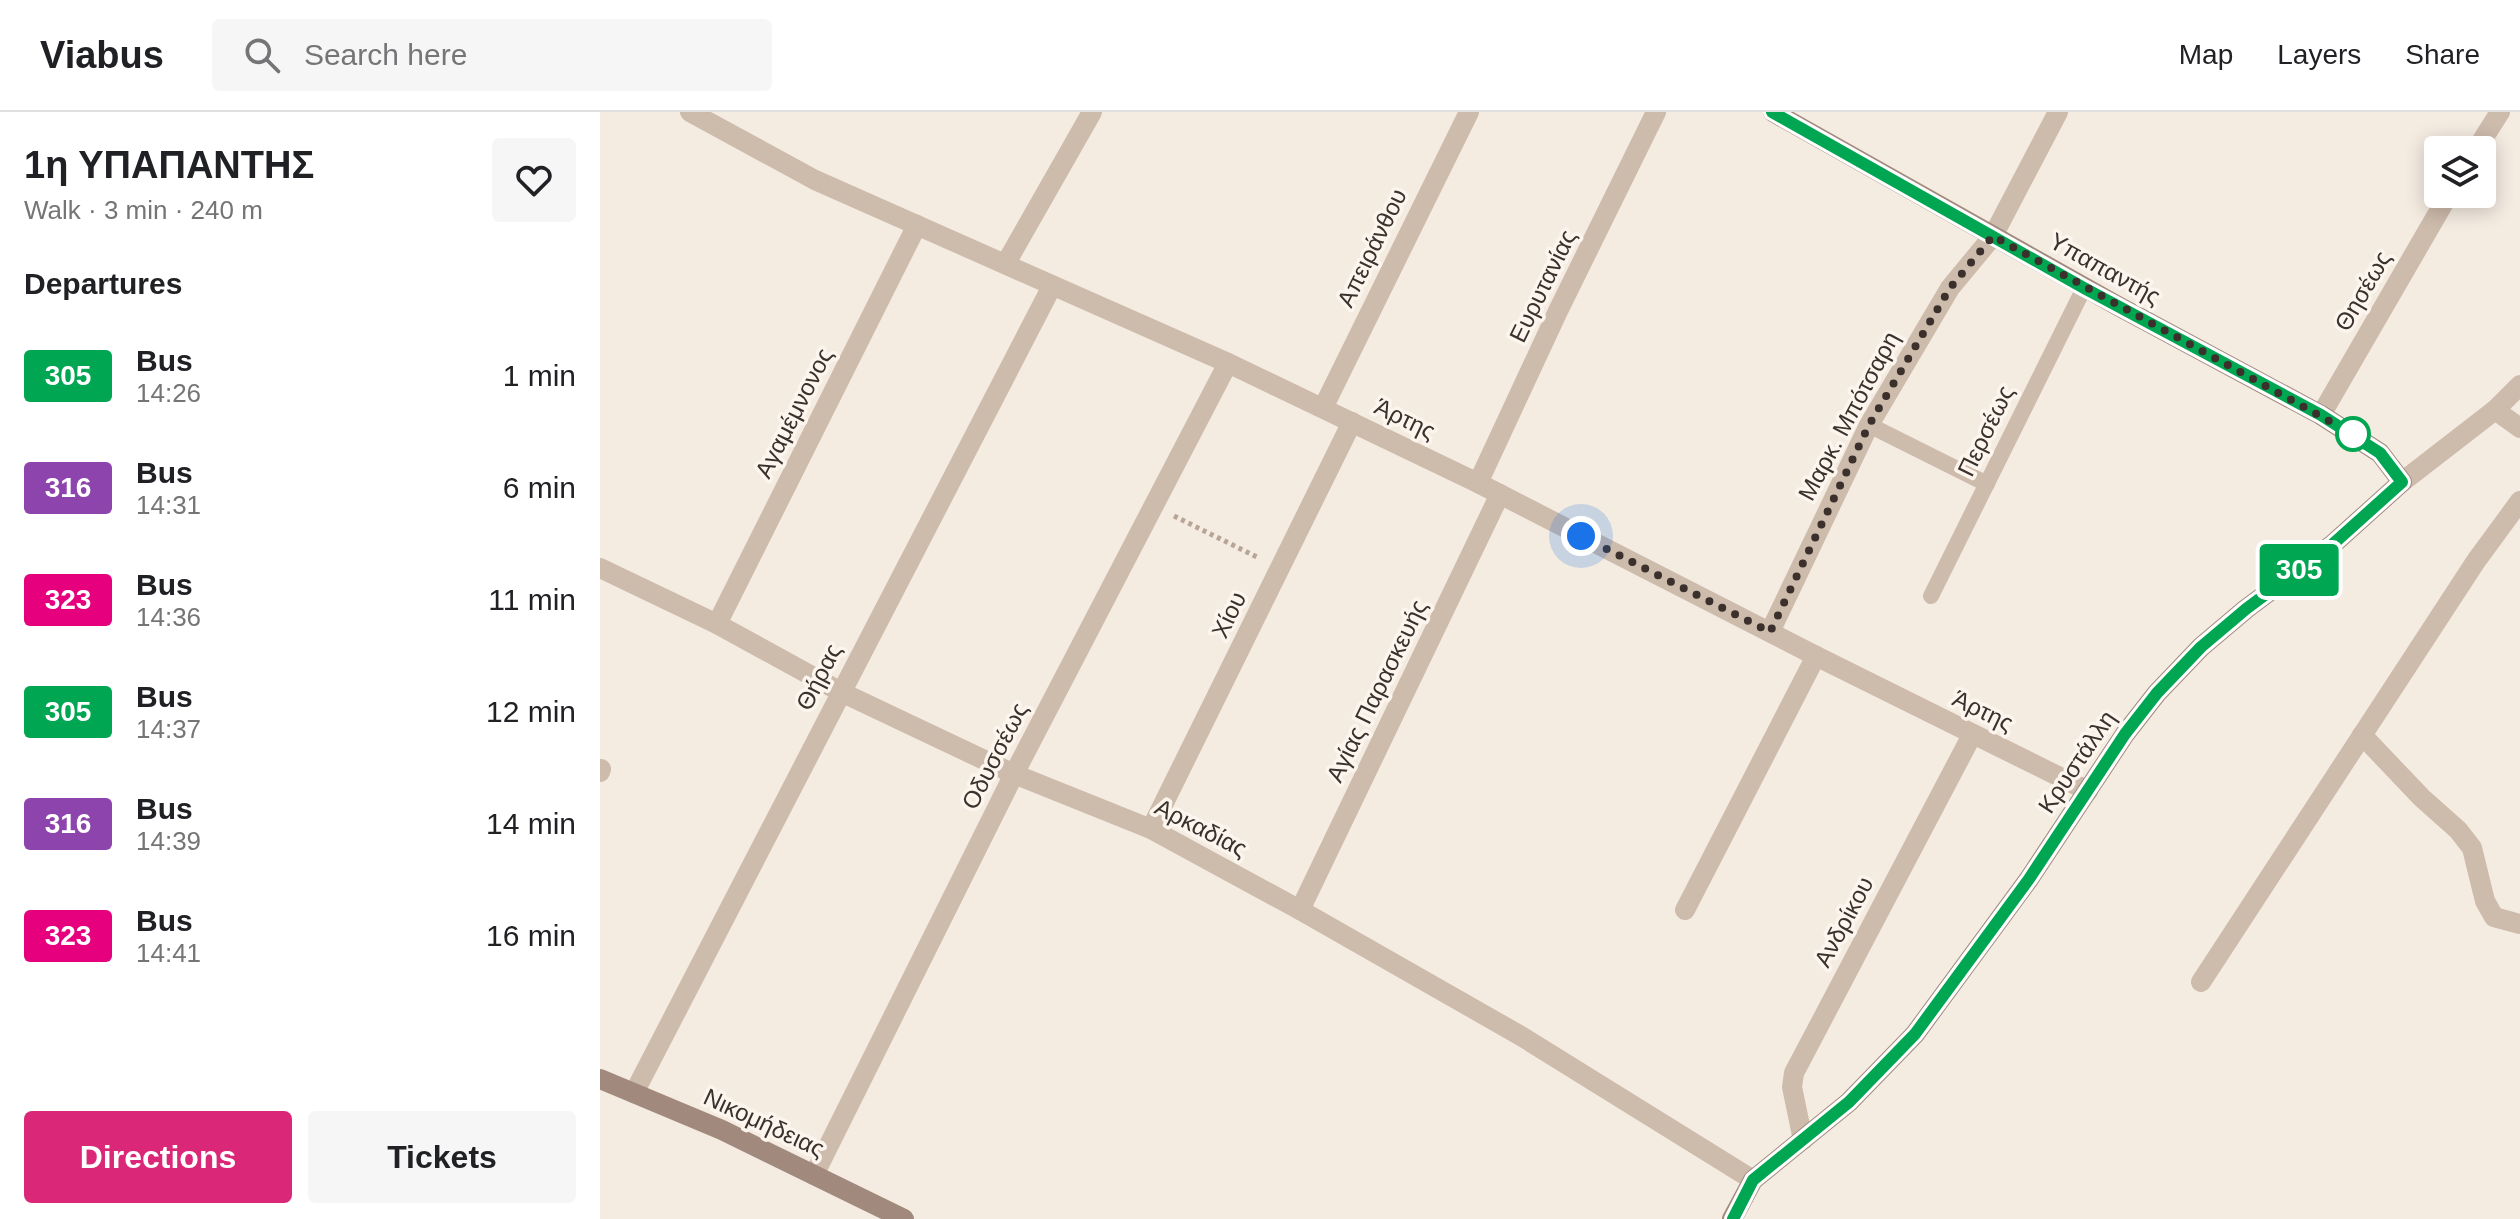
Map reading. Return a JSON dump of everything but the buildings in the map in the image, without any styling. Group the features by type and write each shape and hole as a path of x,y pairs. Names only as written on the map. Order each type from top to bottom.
{"street":[{"path":"1006,263 1092,112"},
{"name":"Απειράνθου","path":"1323,408 1469,112"},
{"name":"Ευρυτανίας","path":"1478,483 1656,112"},
{"name":"Υπαπαντής","path":"1773,112 2084,288 2321,415 2380,453 2402,482"},
{"name":"Μαρκ. Μπότσαρη","path":"1770,632 1869,425 1950,288 1993,236 2058,112"},
{"path":"2485,136 2500,112"},
{"name":"Άρτης","path":"700,114 815,180 1228,363 1478,483 2088,791"},
{"name":"Θησέως","path":"2321,415 2441,208"},
{"name":"Αγαμέμνονος","path":"717,624 917,225"},
{"name":"Θήρας","path":"634,1093 1052,286"},
{"name":"Οδυσσέως","path":"814,1175 1014,774 1228,363"},
{"name":"Κρυστάλλη","path":"1732,1219 1753,1180 1849,1102 1915,1034 2029,879 2157,693 2201,647 2333,544 2402,482 2495,410 2520,385"},
{"path":"2495,410 2520,428"},
{"name":"Χίου","path":"1151,829 1352,422"},
{"name":"Αγίας Παρασκευής","path":"1300,910 1500,494"},
{"path":"2201,982 2476,561 2520,501"},
{"name":"Αρκαδίας","path":"600,568 717,624 841,692 1014,774 1151,829 1521,1036 1753,1180"},
{"path":"1685,910 1816,656"},
{"name":"Ανδρίκου","path":"1803,1140 1792,1087 1794,1073 1972,735"},
{"path":"2362,735 2422,798 2458,830 2472,848 2485,901 2494,917 2520,924"},
{"name":"Νικομήδειας","path":"600,1079 722,1130 904,1219"}],"lane":[{"name":"Περσέως","path":"1931,596 2084,288"},
{"path":"1869,425 1987,484"}],"path":[{"path":"1154,506 1281,569"}],"bus line":[{"name":"305","path":"1733,1219 1753,1180 1849,1102 1915,1034 2029,879 2125,734 2157,693 2201,647 2333,544 2402,482 2380,453 2321,415 2084,288 1772,112"}],"route":[{"path":"1581,536 1770,632 1869,425 1950,288 1993,236 2353,434"}]}
